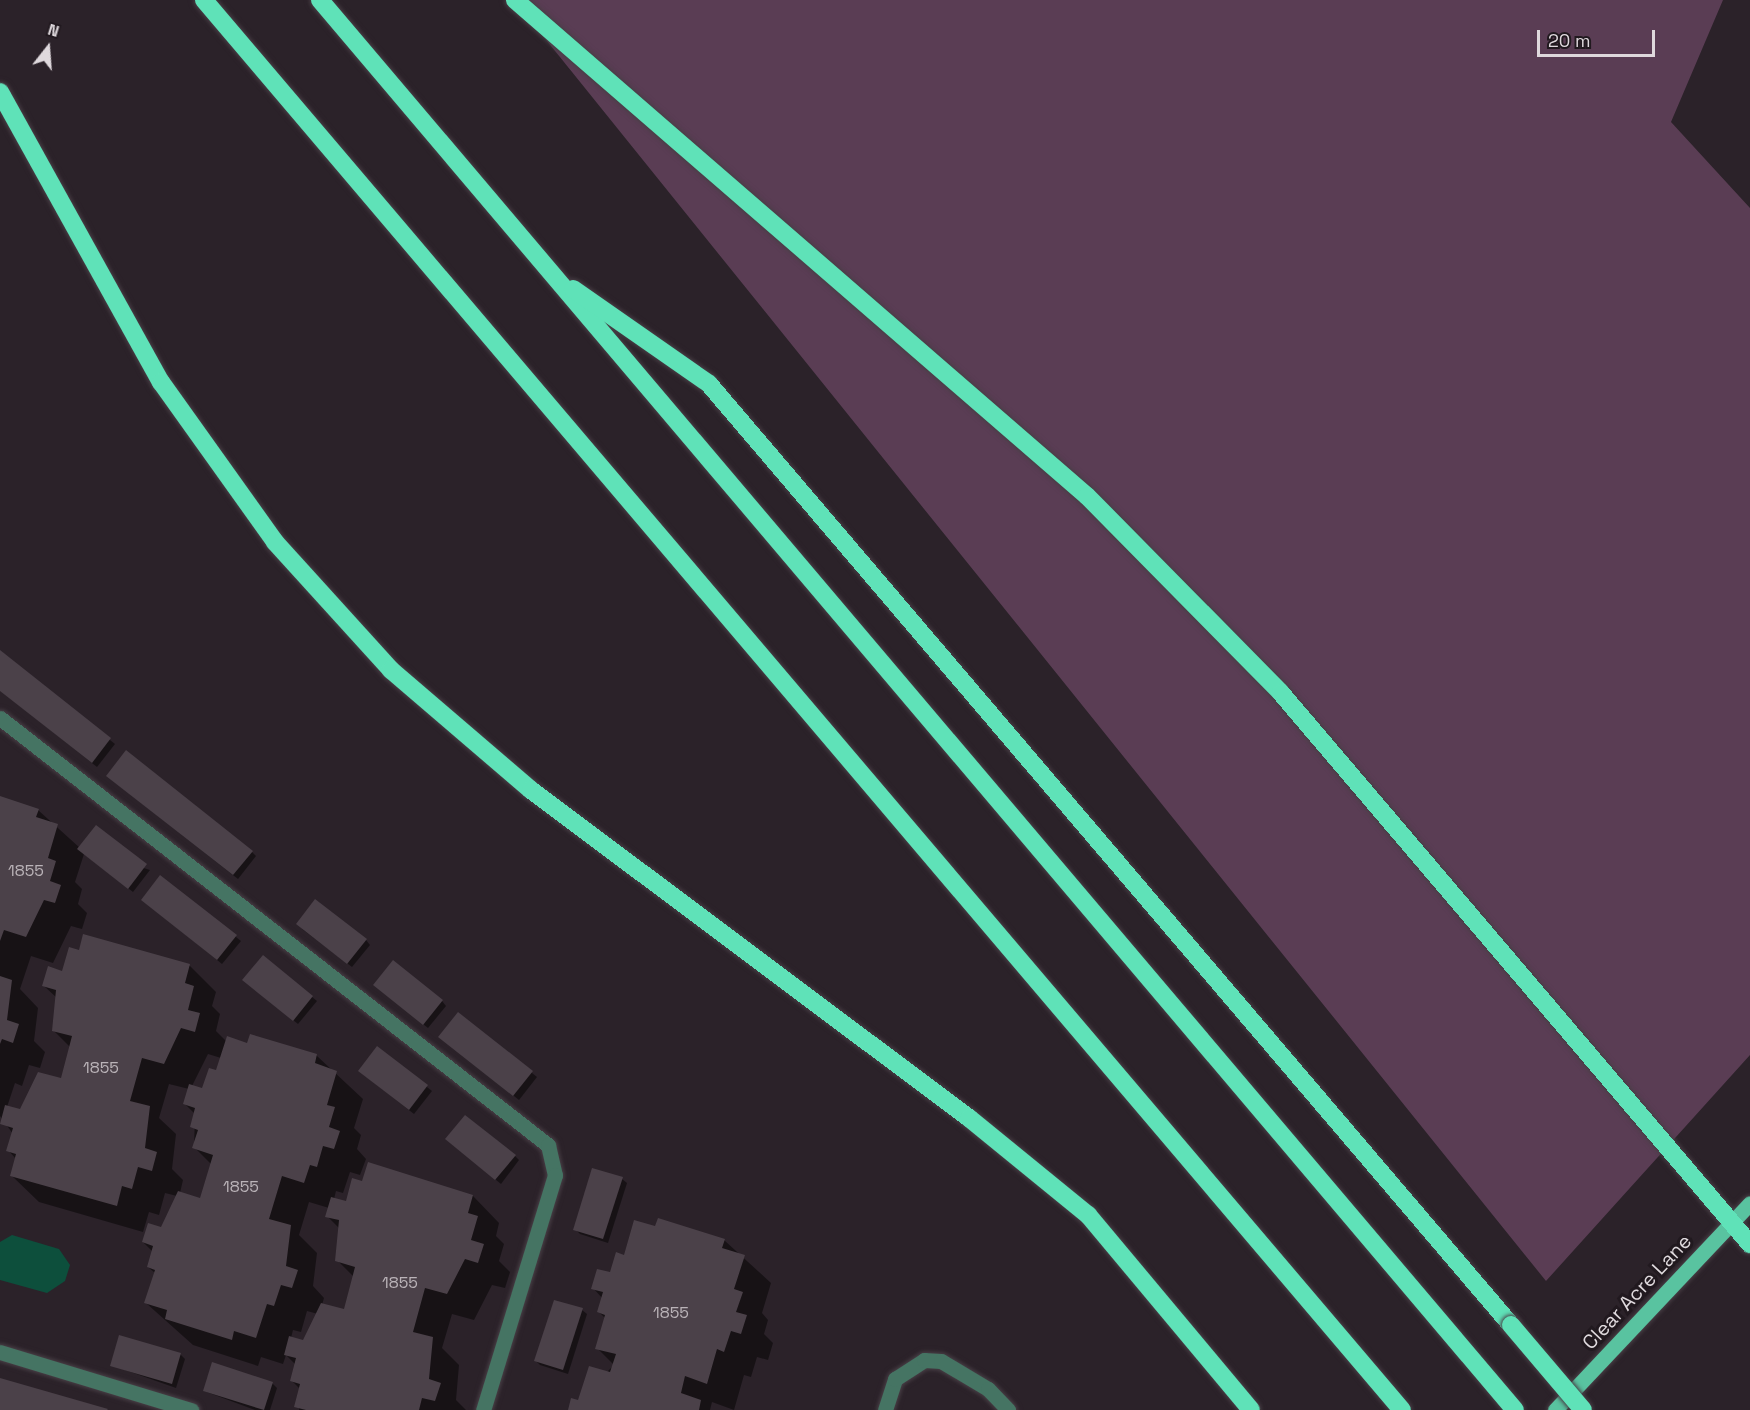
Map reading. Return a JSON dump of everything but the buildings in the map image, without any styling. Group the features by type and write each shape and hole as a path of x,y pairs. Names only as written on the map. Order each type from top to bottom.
{"highway":[{"path":"204,0 1402,1410"},
{"path":"320,0 1515,1410"},
{"path":"515,0 1087,496 1281,693 1750,1244"},
{"path":"0,92 161,382 275,542 391,670 531,790 969,1118 1088,1215 1251,1410"},
{"path":"553,275 709,384 1583,1410"}],"main road":[{"name":"Clear Acre Lane","path":"1555,1410 1750,1203"}],"street":[{"path":"0,718 548,1144 555,1174 483,1410"},
{"path":"0,1352 191,1410"},
{"path":"885,1410 895,1379 924,1360 942,1362 969,1378 1008,1410"}],"shaded area":[{"path":"514,0 1723,0 1671,122 1750,208 1750,1055 1546,1281"},
{"path":"12,1235 59,1249 70,1265 65,1281 47,1293 0,1280 0,1242"}]}
